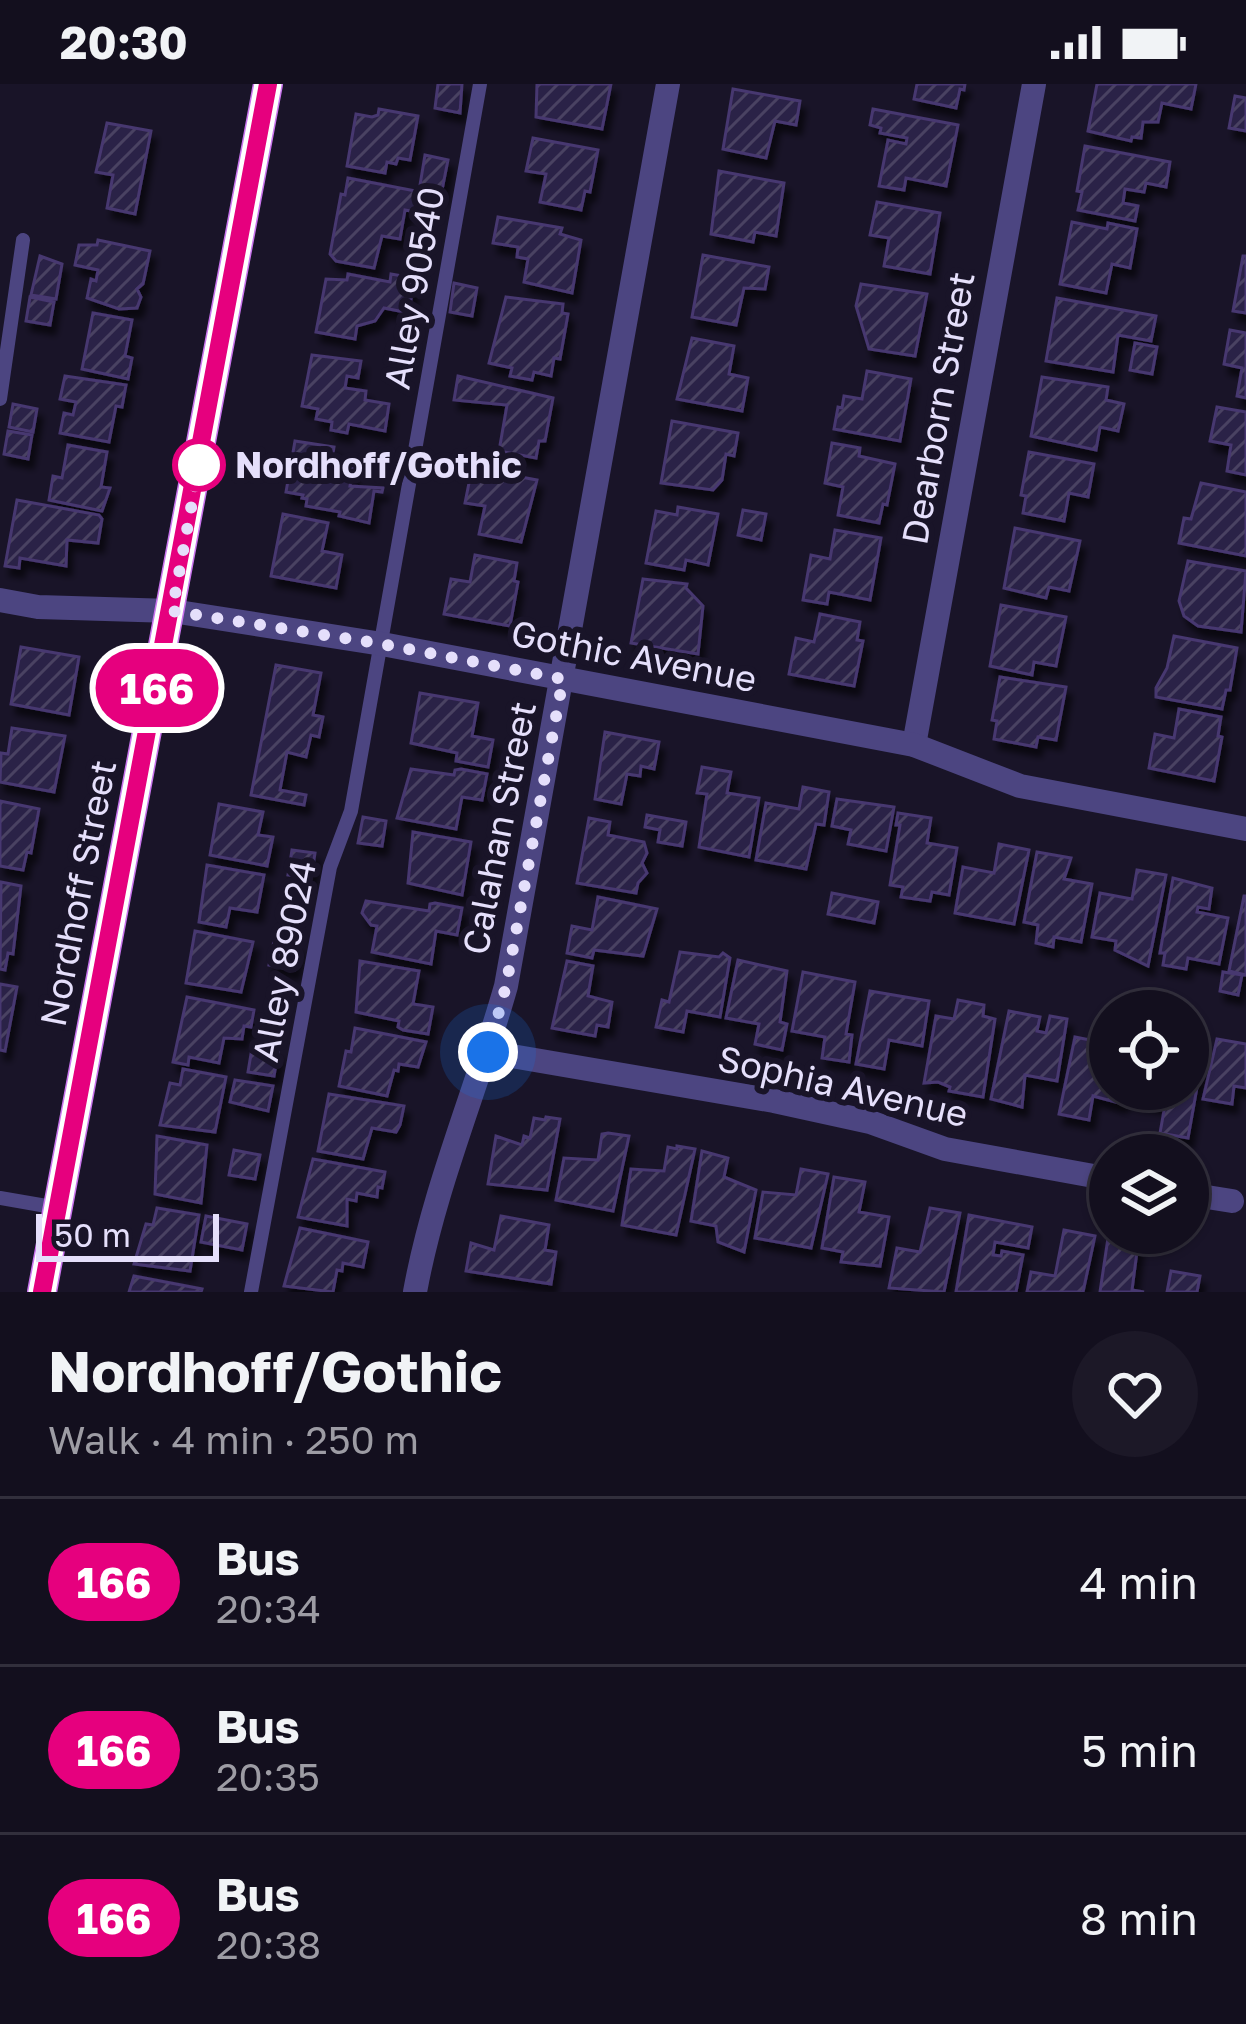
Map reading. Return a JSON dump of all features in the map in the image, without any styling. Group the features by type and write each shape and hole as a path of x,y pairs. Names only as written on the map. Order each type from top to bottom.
{"main road":[{"name":"Nordhoff Street","path":"42,1292 268,84"}],"street":[{"name":"Calahan Street","path":"415,1292 430,1217 506,986 668,84"},
{"name":"Dearborn Street","path":"914,745 1034,84"},
{"name":"Gothic Avenue","path":"0,600 38,607 172,611 382,644 914,745 1020,786 1246,829"},
{"name":"Sophia Avenue","path":"488,1052 774,1101 870,1122 945,1149 1089,1176"},
{"path":"1209,1197 1232,1201"}],"lane":[{"name":"Alley 90540","path":"382,644 480,84"},
{"path":"0,399 23,240"},
{"name":"Alley 89024","path":"251,1292 330,866 351,811 382,644"},
{"path":"0,1198 58,1208"}],"building":[{"path":"438,84 462,84 460,113 435,108"},
{"path":"537,84 611,84 602,129 536,117"},
{"path":"917,84 965,84 956,108 914,99"},
{"path":"1097,84 1196,84 1191,109 1162,103 1158,122 1143,122 1141,138 1131,141 1088,131"},
{"path":"733,89 800,101 796,125 775,121 766,158 723,149"},
{"path":"1235,96 1246,98 1246,131 1229,128"},
{"path":"379,109 418,116 410,160 387,162 385,173 347,166 356,114 372,117"},
{"path":"873,109 958,125 946,186 906,178 904,190 879,186 888,140 906,144 907,138 880,133 881,128 870,125"},
{"path":"107,123 151,131 135,214 107,208 113,175 96,172"},
{"path":"533,138 598,150 590,192 585,191 581,210 540,202 546,174 526,171"},
{"path":"1085,146 1170,162 1166,187 1146,183 1144,192 1125,189 1123,203 1138,206 1135,221 1078,210"},
{"path":"425,155 448,160 441,195 419,191"},
{"path":"719,171 784,183 776,236 755,232 753,242 711,234"},
{"path":"348,178 431,194 428,214 405,210 400,239 382,236 374,268 336,261 330,254"},
{"path":"877,202 940,213 930,274 884,266 889,238 870,235"},
{"path":"498,217 562,228 560,234 581,240 572,293 524,282 528,259 517,257 518,247 493,243"},
{"path":"1072,222 1137,229 1130,268 1112,264 1106,293 1060,284"},
{"path":"98,240 150,251 143,284 137,289 141,297 137,308 119,309 87,298 98,270 75,265 79,245 97,245"},
{"path":"703,255 769,267 765,289 744,288 736,325 692,317"},
{"path":"40,256 62,264 56,299 31,295"},
{"path":"1246,256 1246,313 1233,311"},
{"path":"348,274 390,282 391,274 414,278 409,313 384,308 375,321 357,326 355,339 316,332 326,279 347,280"},
{"path":"454,283 477,288 472,316 450,312"},
{"path":"861,284 927,294 915,356 869,349 856,306"},
{"path":"30,297 54,302 50,325 26,321"},
{"path":"506,297 563,304 562,313 568,314 560,359 554,358 551,376 534,372 532,380 510,376 512,368 489,363"},
{"path":"1057,298 1156,316 1151,341 1118,335 1113,372 1046,361"},
{"path":"93,313 132,320 125,356 132,358 128,379 82,369"},
{"path":"1230,330 1246,333 1246,398 1237,396 1242,368 1224,364"},
{"path":"692,338 734,346 729,374 748,378 742,411 677,399"},
{"path":"1135,343 1157,347 1152,374 1130,370"},
{"path":"312,355 361,361 358,378 347,376 345,388 366,391 365,400 389,404 385,431 349,424 347,433 331,430 332,422 316,419 318,409 302,406"},
{"path":"867,371 911,379 900,441 834,429 844,396 862,399"},
{"path":"65,376 126,385 109,442 60,433 64,413 73,415 76,402 60,399"},
{"path":"458,376 553,398 545,441 539,441 536,458 499,451 507,405 454,400"},
{"path":"1042,377 1108,387 1106,400 1124,404 1118,431 1100,427 1096,450 1031,436"},
{"path":"13,404 37,409 33,432 9,427"},
{"path":"1217,407 1246,412 1246,475 1227,471 1231,445 1210,441"},
{"path":"672,421 738,433 734,456 726,454 722,480 713,490 661,483"},
{"path":"8,431 32,435 28,459 4,454"},
{"path":"295,441 334,447 332,459 354,463 350,486 383,488 374,491 369,523 306,506 303,495 286,492"},
{"path":"832,443 860,448 859,456 895,464 879,523 838,515 843,487 825,483"},
{"path":"68,445 107,452 101,487 110,488 102,511 49,500 53,476 62,478"},
{"path":"1029,452 1094,464 1088,497 1069,493 1064,521 1023,513 1026,496 1021,495"},
{"path":"472,468 537,480 521,542 479,534 485,506 465,503"},
{"path":"1201,483 1246,492 1246,556 1179,543 1184,518 1191,519"},
{"path":"17,500 99,515 98,543 67,540 66,566 20,558 19,568 5,566"},
{"path":"678,507 718,514 708,565 686,560 684,570 646,563 656,511 677,515"},
{"path":"743,510 766,514 761,540 738,535"},
{"path":"283,514 328,523 322,551 342,555 336,588 271,576"},
{"path":"1015,528 1080,541 1069,591 1049,587 1046,598 1004,588"},
{"path":"835,530 881,538 870,600 829,592 827,604 803,600 811,555 830,559"},
{"path":"475,555 517,563 510,626 444,614 451,579 470,582"},
{"path":"1188,561 1246,571 1241,632 1198,626 1184,616 1179,601"},
{"path":"643,579 687,584 703,606 698,654 631,643"},
{"path":"1001,605 1066,617 1056,666 1034,662 1032,675 990,666"},
{"path":"820,614 860,622 857,640 863,641 854,686 789,674 796,638 814,642"},
{"path":"1174,636 1237,648 1222,709 1156,697"},
{"path":"21,647 79,657 69,715 11,704"},
{"path":"276,665 321,673 313,715 323,717 319,737 311,735 306,757 287,752 280,790 306,795 304,805 251,795"},
{"path":"1000,677 1066,687 1056,740 1038,737 1036,747 994,739 997,721 992,720"},
{"path":"420,693 478,703 472,736 493,740 488,767 456,761 457,753 411,743"},
{"path":"1179,709 1221,717 1214,781 1149,768 1155,734 1174,738"},
{"path":"12,728 65,736 54,792 0,782 1,753 8,754"},
{"path":"605,732 659,742 654,769 641,766 640,776 627,774 621,804 595,799"},
{"path":"702,767 731,772 727,793 759,798 749,857 699,847 707,794 697,793"},
{"path":"411,769 487,774 482,800 462,797 456,829 397,818"},
{"path":"803,787 829,792 824,825 816,824 806,869 756,860 766,803 799,809"},
{"path":"837,799 894,807 886,851 848,844 851,830 832,826"},
{"path":"0,801 39,809 23,870 0,866"},
{"path":"219,804 263,812 258,835 273,837 267,866 210,855"},
{"path":"898,813 931,818 927,843 957,848 949,895 932,892 930,901 901,897 903,887 890,885"},
{"path":"647,815 686,822 682,846 658,842 660,830 645,827"},
{"path":"363,817 386,821 382,846 358,843"},
{"path":"589,818 610,822 608,835 644,842 647,853 642,863 647,873 636,893 577,883"},
{"path":"413,832 471,842 462,895 408,883"},
{"path":"999,844 1029,850 1014,924 955,913 963,867 994,873"},
{"path":"292,850 315,853 311,878 288,875"},
{"path":"1037,852 1071,858 1064,879 1092,884 1081,942 1054,937 1053,947 1036,943 1038,925 1024,922"},
{"path":"207,865 264,875 257,912 230,908 226,927 199,922"},
{"path":"1137,870 1166,875 1148,966 1115,950 1116,941 1092,937 1100,893 1132,899"},
{"path":"1173,878 1212,888 1209,909 1198,907 1197,912 1228,918 1219,964 1188,958 1186,969 1163,965 1165,953 1160,953"},
{"path":"1,882 21,886 13,954 8,953 5,970 0,969"},
{"path":"832,893 878,902 874,923 828,914"},
{"path":"1246,896 1246,975 1229,971"},
{"path":"598,897 657,909 643,956 594,950 592,958 567,953 572,926 592,930"},
{"path":"366,901 429,911 435,903 462,908 457,935 436,931 431,964 372,952 377,926 362,913"},
{"path":"195,931 253,942 241,992 186,983"},
{"path":"274,941 298,946 294,970 269,965"},
{"path":"680,952 719,957 723,953 730,958 720,1017 687,1011 683,1032 656,1027 662,1000 669,1002"},
{"path":"738,960 787,971 780,1022 787,1024 782,1050 755,1044 759,1024 726,1018"},
{"path":"360,961 419,971 413,1004 433,1007 428,1034 403,1030 399,1021 356,1012"},
{"path":"567,961 593,966 588,996 612,1002 608,1027 597,1025 595,1036 552,1028"},
{"path":"803,972 855,982 846,1034 852,1035 849,1062 822,1058 825,1037 792,1031"},
{"path":"1223,972 1242,975 1238,995 1220,991"},
{"path":"0,984 17,987 5,1051 0,1050"},
{"path":"870,991 929,1001 922,1046 889,1040 884,1069 856,1064"},
{"path":"187,997 254,1010 251,1027 244,1026 242,1039 224,1038 219,1063 189,1057 188,1065 173,1062"},
{"path":"958,1000 984,1005 983,1016 995,1019 983,1097 949,1091 950,1087 938,1082 924,1083 936,1016 954,1019"},
{"path":"1009,1011 1040,1017 1037,1031 1046,1033 1050,1016 1067,1019 1057,1081 1025,1075 1022,1107 991,1099"},
{"path":"355,1028 426,1042 418,1067 399,1064 398,1071 394,1070 387,1096 339,1086"},
{"path":"1075,1037 1089,1040 1089,1120 1059,1114"},
{"path":"1217,1039 1246,1044 1246,1088 1234,1086 1232,1104 1209,1100"},
{"path":"252,1048 278,1052 274,1076 248,1072"},
{"path":"183,1069 226,1077 215,1132 160,1125 170,1083 180,1085"},
{"path":"235,1080 273,1086 268,1111 230,1102"},
{"path":"329,1094 404,1106 400,1125 396,1132 372,1128 363,1159 318,1151"},
{"path":"1164,1110 1193,1110 1189,1134 1160,1133"},
{"path":"534,1118 560,1119 547,1190 488,1184 496,1136 522,1145 524,1136 530,1138"},
{"path":"602,1134 629,1136 613,1211 556,1200 564,1158 598,1160"},
{"path":"157,1136 207,1145 201,1203 155,1194"},
{"path":"668,1147 695,1149 676,1235 622,1225 631,1169 664,1171"},
{"path":"234,1150 260,1155 255,1179 229,1175"},
{"path":"702,1151 728,1158 724,1177 756,1190 744,1252 718,1242 716,1226 691,1221"},
{"path":"313,1159 385,1172 377,1197 357,1193 356,1201 347,1199 347,1226 298,1217"},
{"path":"801,1169 828,1174 811,1248 755,1238 763,1192 796,1195"},
{"path":"834,1177 865,1182 859,1212 889,1217 880,1266 841,1262 843,1252 822,1248"},
{"path":"157,1208 199,1215 190,1271 134,1264 146,1224 153,1225"},
{"path":"930,1208 960,1213 944,1292 889,1288 897,1248 920,1252"},
{"path":"969,1215 1032,1227 1028,1248 995,1242 993,1255 1001,1256 1002,1251 1023,1255 1016,1292 956,1292"},
{"path":"206,1216 247,1224 242,1250 201,1242"},
{"path":"501,1216 549,1225 545,1250 556,1252 551,1284 466,1271 471,1243 494,1250"},
{"path":"300,1228 368,1242 363,1267 343,1263 333,1292 284,1286"},
{"path":"1064,1230 1089,1235 1091,1254 1083,1292 1027,1292 1031,1272 1055,1276"},
{"path":"1106,1254 1137,1254 1132,1290 1144,1292 1100,1292"},
{"path":"1171,1271 1200,1276 1197,1292 1167,1292"},
{"path":"134,1276 202,1289 129,1292"}],"bus line":[{"name":"166","path":"42,1292 268,84"}],"place":[{"name":"Nordhoff/Gothic","path":"199,465"}],"route":[{"path":"199,465 172,611 563,679 506,986 488,1052"}]}
